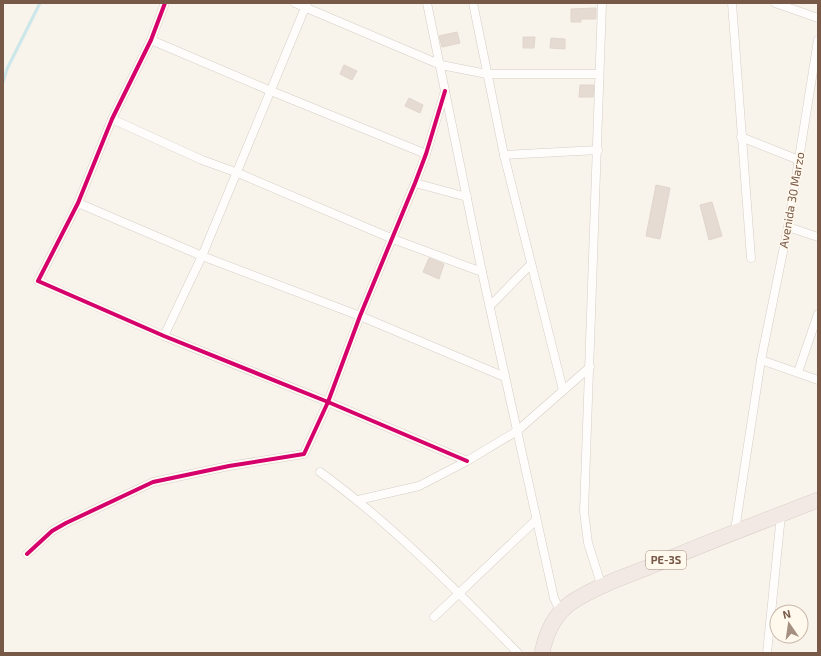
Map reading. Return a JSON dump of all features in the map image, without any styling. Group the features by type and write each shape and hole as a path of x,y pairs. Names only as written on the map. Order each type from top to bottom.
{"highway":[{"name":"PE-3S","path":"542,653 544,640 551,624 571,603 602,587 735,530 818,500"}],"street":[{"path":"165,3 151,40 112,119 78,203 38,280 164,336 328,402 467,461"},
{"path":"295,3 306,5 441,66 487,74 598,74"},
{"path":"427,3 482,272 536,520 554,598 561,614"},
{"path":"473,3 504,155 563,390"},
{"path":"602,3 598,74 598,150 584,512 588,543 602,587"},
{"path":"732,3 751,258"},
{"path":"774,3 818,18"},
{"path":"164,336 202,256 238,173 306,5"},
{"path":"151,40 270,92 426,154"},
{"name":"Avenida 30 Marzo","path":"735,530 761,360 788,227 818,40"},
{"path":"28,554 52,531 153,482 229,466 304,454 328,402 360,316 416,183 445,91"},
{"path":"112,119 202,160 238,173 393,239 482,272"},
{"path":"741,138 798,160"},
{"path":"504,155 598,150"},
{"path":"416,183 467,197"},
{"path":"78,203 202,256 360,316 505,377"},
{"path":"788,227 818,237"},
{"path":"490,306 531,264"},
{"path":"798,372 818,314"},
{"path":"761,360 818,380"},
{"path":"358,500 418,486 467,461 517,431 590,367"},
{"path":"320,472 358,500 459,593 518,653"},
{"path":"767,653 781,514"},
{"path":"434,617 536,520"}],"building":[{"path":"596,8 596,19 581,19 581,22 571,22 571,9"},
{"path":"457,32 460,43 442,47 439,36"},
{"path":"523,37 535,37 534,48 523,48"},
{"path":"551,38 565,39 565,49 550,48"},
{"path":"344,65 357,71 352,80 340,74"},
{"path":"580,85 594,85 593,97 579,97"},
{"path":"409,98 423,105 420,113 405,106"},
{"path":"656,185 670,188 660,239 646,236"},
{"path":"712,202 722,236 709,240 700,205"},
{"path":"429,258 444,264 439,279 423,272"}],"waterway":[{"path":"3,82 7,69 40,3"}],"cycle path":[{"path":"165,3 151,40 112,119 78,203 38,281 164,336 328,402 467,461"},
{"path":"27,554 52,531 153,482 229,466 304,454 328,402 360,316 415,183 426,154 445,91"}]}
